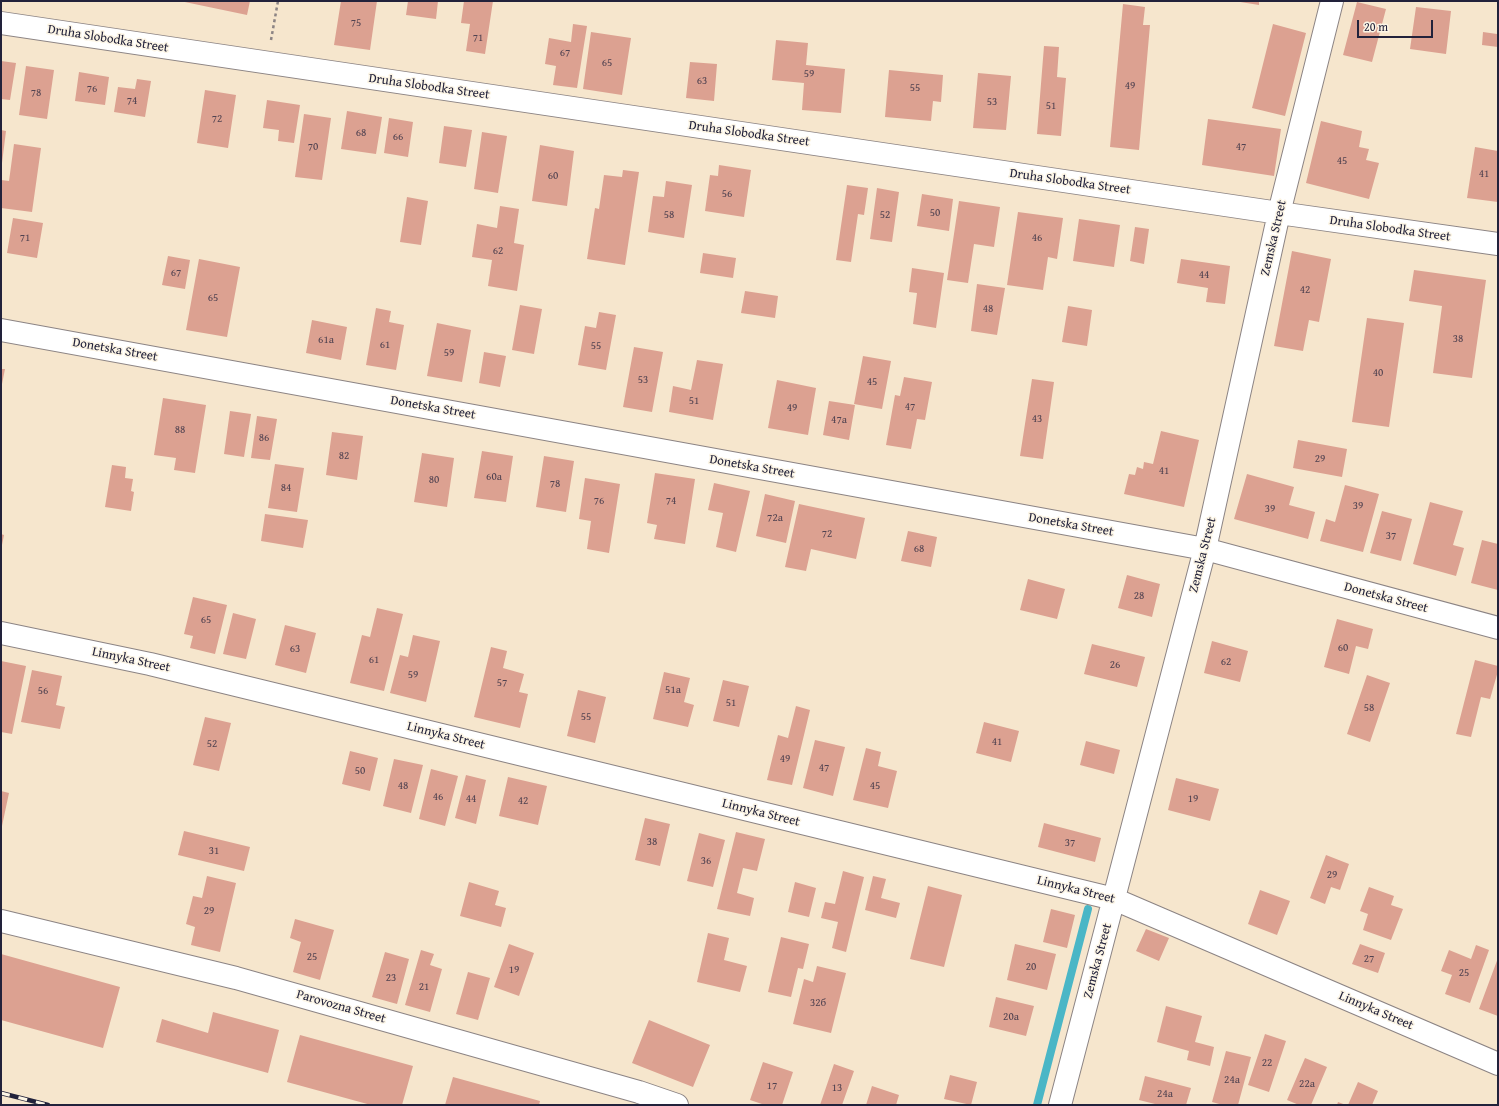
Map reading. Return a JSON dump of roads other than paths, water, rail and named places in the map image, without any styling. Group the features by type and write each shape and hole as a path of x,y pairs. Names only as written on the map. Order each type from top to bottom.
{"street":[{"name":"Zemska Street","path":"1060,1105 1205,549 1279,213 1332,1"},
{"name":"Druha Slobodka Street","path":"1,23 1279,213 1498,244"},
{"name":"Donetska Street","path":"1,330 1205,549 1498,628"},
{"name":"Linnyka Street","path":"1,633 150,664 1114,899 1498,1064"},
{"name":"Parovozna Street","path":"1,922 236,978 638,1098 677,1105"}],"waterway":[{"path":"1037,1105 1088,909"}],"railway":[{"path":"1,1093 48,1105"}]}
